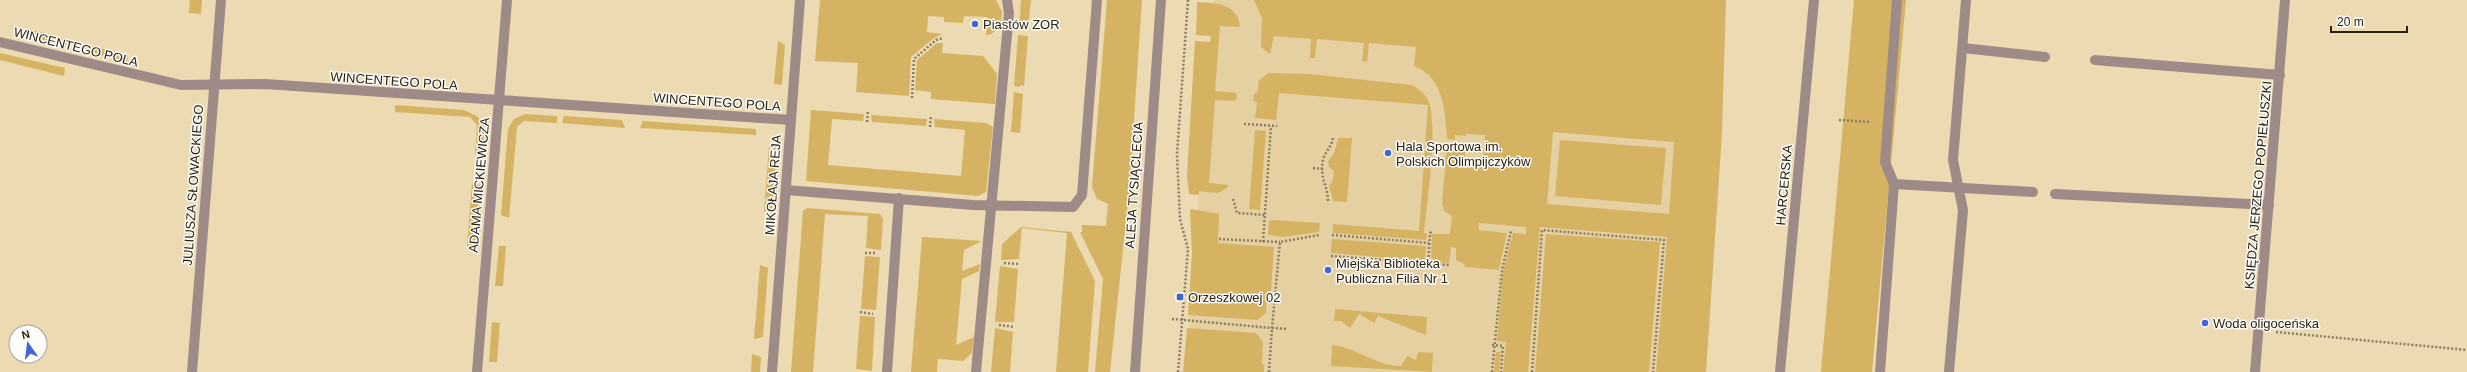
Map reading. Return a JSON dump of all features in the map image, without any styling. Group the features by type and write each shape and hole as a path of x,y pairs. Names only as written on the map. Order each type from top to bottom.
{"street":[{"name":"JULIUSZA SŁOWACKIEGO","path":"192,372 220,0"},
{"name":"ADAMA MICKIEWICZA","path":"477,372 507,0"},
{"name":"MIKOŁAJA REJA","path":"772,372 800,0"},
{"path":"976,372 1009,13 1007,0"},
{"path":"786,190 992,205 1070,208 1079,202 1082,195 1097,0"},
{"name":"ALEJA TYSIĄCLECIA","path":"1134,372 1161,0"},
{"name":"HARCERSKA","path":"1780,372 1814,0"},
{"path":"1880,372 1894,184 1885,162 1897,0"},
{"path":"1949,372 1963,210 1953,160 1966,0"},
{"name":"KSIĘDZA JERZEGO POPIEŁUSZKI","path":"2255,372 2285,0"},
{"name":"WINCENTEGO POLA","path":"0,42 182,86 265,84 499,102 791,120"},
{"path":"1963,48 2045,57"},
{"path":"2095,60 2280,75"},
{"path":"1894,184 1958,189 2033,192"},
{"path":"2055,194 2269,205"},
{"path":"887,372 899,198"}],"path":[{"path":"1178,372 1181,320 1188,249 1180,219 1177,154 1188,0"},
{"path":"912,98 914,59 936,40 943,38"},
{"path":"867,122 868,111"},
{"path":"930,127 931,116"},
{"path":"1839,120 1887,122"},
{"path":"1244,124 1277,126"},
{"path":"1263,242 1271,126"},
{"path":"1328,201 1323,183 1323,160 1331,146 1333,136"},
{"path":"1313,168 1323,169"},
{"path":"1233,199 1237,213 1265,215"},
{"path":"1532,372 1542,230 1664,240 1654,372"},
{"path":"1428,264 1430,233 1433,231"},
{"path":"1492,372 1502,270 1511,231"},
{"path":"1219,238 1280,242 1319,235"},
{"path":"1332,235 1429,243"},
{"path":"1269,372 1280,242"},
{"path":"865,253 884,254"},
{"path":"1331,256 1449,265"},
{"path":"997,263 1019,264"},
{"path":"860,312 879,314"},
{"path":"1172,319 1288,329"},
{"path":"992,325 1014,327"},
{"path":"2259,330 2467,350"},
{"path":"1494,346 1503,346 1501,372"}],"shaded area":[{"path":"190,0 202,0 201,14 189,13"},
{"path":"820,0 996,0 1002,12 1001,26 991,34 986,35 987,17 964,16 963,23 944,22 944,17 928,16 927,32 942,34 934,38 911,57 909,96 856,92 858,63 815,61"},
{"path":"1021,0 1031,0 1028,30 1019,29"},
{"path":"1107,0 1142,0 1129,193 1110,372 1095,372 1103,279 1080,232 1082,232 1082,225 1106,226 1108,204 1097,199 1092,187"},
{"path":"1213,0 1452,0 1722,132 1706,372 1186,372"},
{"path":"1254,0 1726,0 1722,132 1706,372 1656,372 1667,237 1540,227 1528,372 1503,372 1506,342 1497,341 1503,271 1513,233 1526,234 1526,227 1479,223 1479,230 1507,233 1499,270 1465,267 1464,264 1456,260 1456,248 1451,247 1449,263 1431,262 1432,234 1450,234 1452,216 1444,211 1442,203 1447,144 1455,145 1455,151 1465,152 1465,158 1483,159 1485,135 1455,135 1455,140 1447,139 1444,108 1438,88 1432,79 1414,66 1416,47 1369,43 1367,62 1362,61 1364,43 1317,39 1315,58 1310,58 1311,39 1274,36 1270,54 1261,47 1262,18","holes":["1553,132 1674,142 1669,214 1547,204"]},
{"path":"1854,0 1906,0 1872,372 1821,372"},
{"path":"1197,2 1218,4 1230,9 1235,13 1240,27 1220,26 1215,91 1236,93 1237,99 1234,101 1215,100 1209,183 1228,185 1227,188 1218,193 1199,191 1199,195 1189,194 1187,175 1195,41 1210,42 1211,36 1196,35"},
{"path":"29,29 69,40 65,47 29,35"},
{"path":"1018,35 1028,36 1024,86 1020,85 1020,87 1014,86"},
{"path":"778,41 785,45 782,85 774,84"},
{"path":"937,43 943,43 942,53 983,56 997,74 995,104 931,99 931,92 915,90 917,60"},
{"path":"83,44 128,55 127,62 83,50"},
{"path":"0,53 65,68 64,76 0,60"},
{"path":"1269,73 1308,74 1412,85 1424,94 1429,102 1432,130 1431,166 1424,233 1427,233 1426,240 1333,233 1333,224 1419,231 1428,105 1279,93 1276,120 1255,118 1257,103 1253,100 1254,94 1257,93 1259,80"},
{"path":"1014,92 1023,94 1020,133 1011,132"},
{"path":"395,105 464,110 477,116 484,126 483,154 475,154 477,125 470,117 395,112"},
{"path":"811,110 864,114 863,121 832,119 828,165 961,176 965,130 935,127 934,119 986,123 993,127 986,192 978,196 806,181"},
{"path":"525,114 557,116 557,123 524,121 517,127 509,218 501,215 508,129 514,119"},
{"path":"871,115 927,119 926,126 872,122"},
{"path":"564,116 622,120 625,128 562,123"},
{"path":"643,121 756,129 756,135 640,128"},
{"path":"1255,130 1266,131 1260,210 1249,209"},
{"path":"1338,138 1352,138 1347,202 1333,201 1329,186 1333,180 1334,171 1329,167 1328,162 1335,151"},
{"path":"1560,140 1666,148 1661,205 1555,196"},
{"path":"769,146 776,147 777,149 772,210 764,212"},
{"path":"472,183 480,185 475,248 467,246"},
{"path":"807,208 880,214 883,219 881,250 866,248 868,216 825,214 813,372 791,372 803,211"},
{"path":"1190,209 1219,214 1218,243 1274,247 1271,291 1267,291 1266,313 1257,320 1188,315 1192,253"},
{"path":"1269,221 1320,223 1319,232 1283,237 1268,235"},
{"path":"1021,227 1071,232 1095,281 1088,372 1056,372 1067,233 1022,228 1019,259 1001,260 1002,244"},
{"path":"1546,234 1660,242 1649,372 1535,372"},
{"path":"922,237 982,241 964,250 962,271 980,264 979,271 962,279 956,345 974,337 972,353 963,361 938,359 937,372 911,372"},
{"path":"1332,239 1426,246 1425,261 1331,253"},
{"path":"499,246 506,246 503,286 495,286"},
{"path":"865,256 880,257 876,310 861,309"},
{"path":"760,265 768,268 763,337 754,339"},
{"path":"1000,266 1018,269 1014,322 995,322"},
{"path":"1335,309 1427,317 1426,335 1378,316 1374,323 1359,314 1350,328 1341,321 1334,321"},
{"path":"860,316 875,317 872,371 856,369"},
{"path":"492,322 500,323 497,362 489,362"},
{"path":"995,328 1013,332 1010,372 991,372"},
{"path":"1187,328 1256,333 1263,342 1262,364 1264,365 1264,372 1183,372"},
{"path":"1332,345 1384,363 1401,366 1407,356 1416,360 1418,352 1433,353 1432,372 1331,366"},
{"path":"1496,352 1501,352 1499,372 1494,372"},
{"path":"752,354 761,357 760,372 751,372"}],"place":[{"name":"Piastów ZOR","path":"975,24"},
{"name":"Hala Sportowa im. Polskich Olimpijczyków","path":"1388,153"},
{"name":"Miejska Biblioteka Publiczna Filia Nr 1","path":"1328,270"},
{"name":"Orzeszkowej 02","path":"1180,297"},
{"name":"Woda oligoceńska","path":"2205,323"}]}
